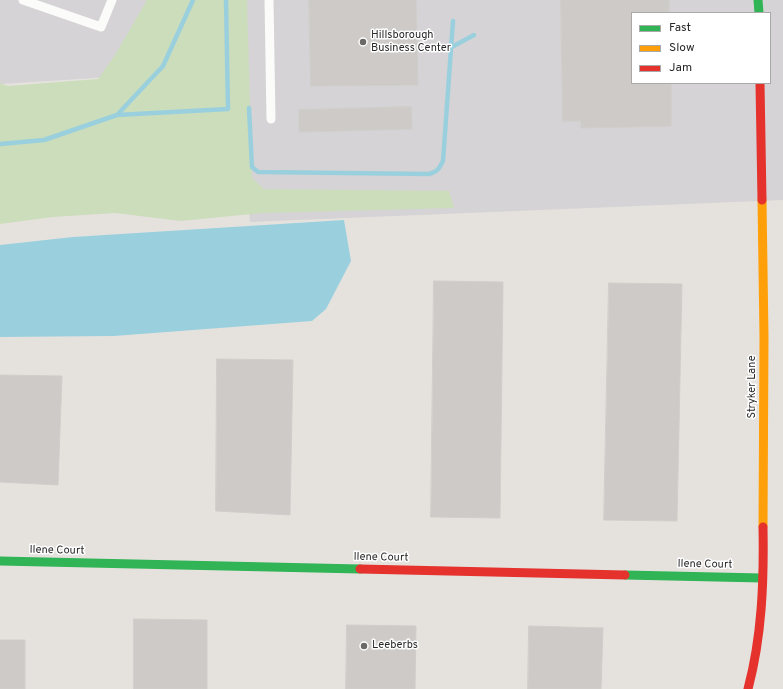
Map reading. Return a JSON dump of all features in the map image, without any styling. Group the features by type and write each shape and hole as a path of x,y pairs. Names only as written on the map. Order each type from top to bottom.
{"street":[{"path":"758,0 759,12"},
{"name":"Stryker Lane","path":"748,689 753,674 758,643 762,578 765,335 760,84"},
{"name":"Ilene Court","path":"0,561 762,578"}],"lane":[{"path":"23,0 101,27 112,0"},
{"path":"269,0 270,120"}],"shaded area":[{"path":"0,0 783,0 783,200 250,222 239,69 0,84"}],"green space":[{"path":"147,0 247,0 252,178 264,189 449,191 454,208 262,213 181,221 115,213 53,217 0,224 0,83 8,86 98,79 115,55"}],"water":[{"path":"344,220 351,261 326,309 312,321 114,336 0,337 0,245 73,237"}],"building":[{"name":"Hillsborough Business Center","path":"309,0 416,0 418,85 311,86"},
{"path":"561,0 669,0 669,12 631,12 631,84 671,84 671,126 581,128 581,121 563,121"},
{"path":"411,107 412,129 299,132 299,110"},
{"path":"434,281 503,282 500,518 431,517"},
{"path":"609,283 682,284 677,521 604,520"},
{"path":"217,359 293,360 290,515 216,511"},
{"path":"0,375 62,376 58,485 0,482"},
{"path":"134,619 207,620 207,689 134,689"},
{"path":"347,625 416,626 415,689 346,689"},
{"path":"529,626 603,628 601,689 528,689"},
{"path":"0,640 25,640 25,689 0,689"}],"waterway":[{"path":"0,144 44,140 117,115 163,66 193,0"},
{"path":"117,115 228,109 226,0"},
{"path":"249,108 252,167 258,172 429,174 434,172 439,168 443,161 453,21"},
{"path":"450,48 474,35"}],"traffic: fast":[{"path":"758,0 759,12"},
{"path":"0,561 360,569"},
{"path":"625,575 762,578"}],"traffic: slow":[{"path":"762,200 764,337 763,527"}],"traffic: jam":[{"path":"760,84 762,200"},
{"path":"748,689 753,669 761,609 763,527"},
{"path":"360,569 625,575"}],"place":[{"name":"Hillsborough Business Center","path":"363,42"},
{"name":"Leeberbs","path":"364,646"}]}
